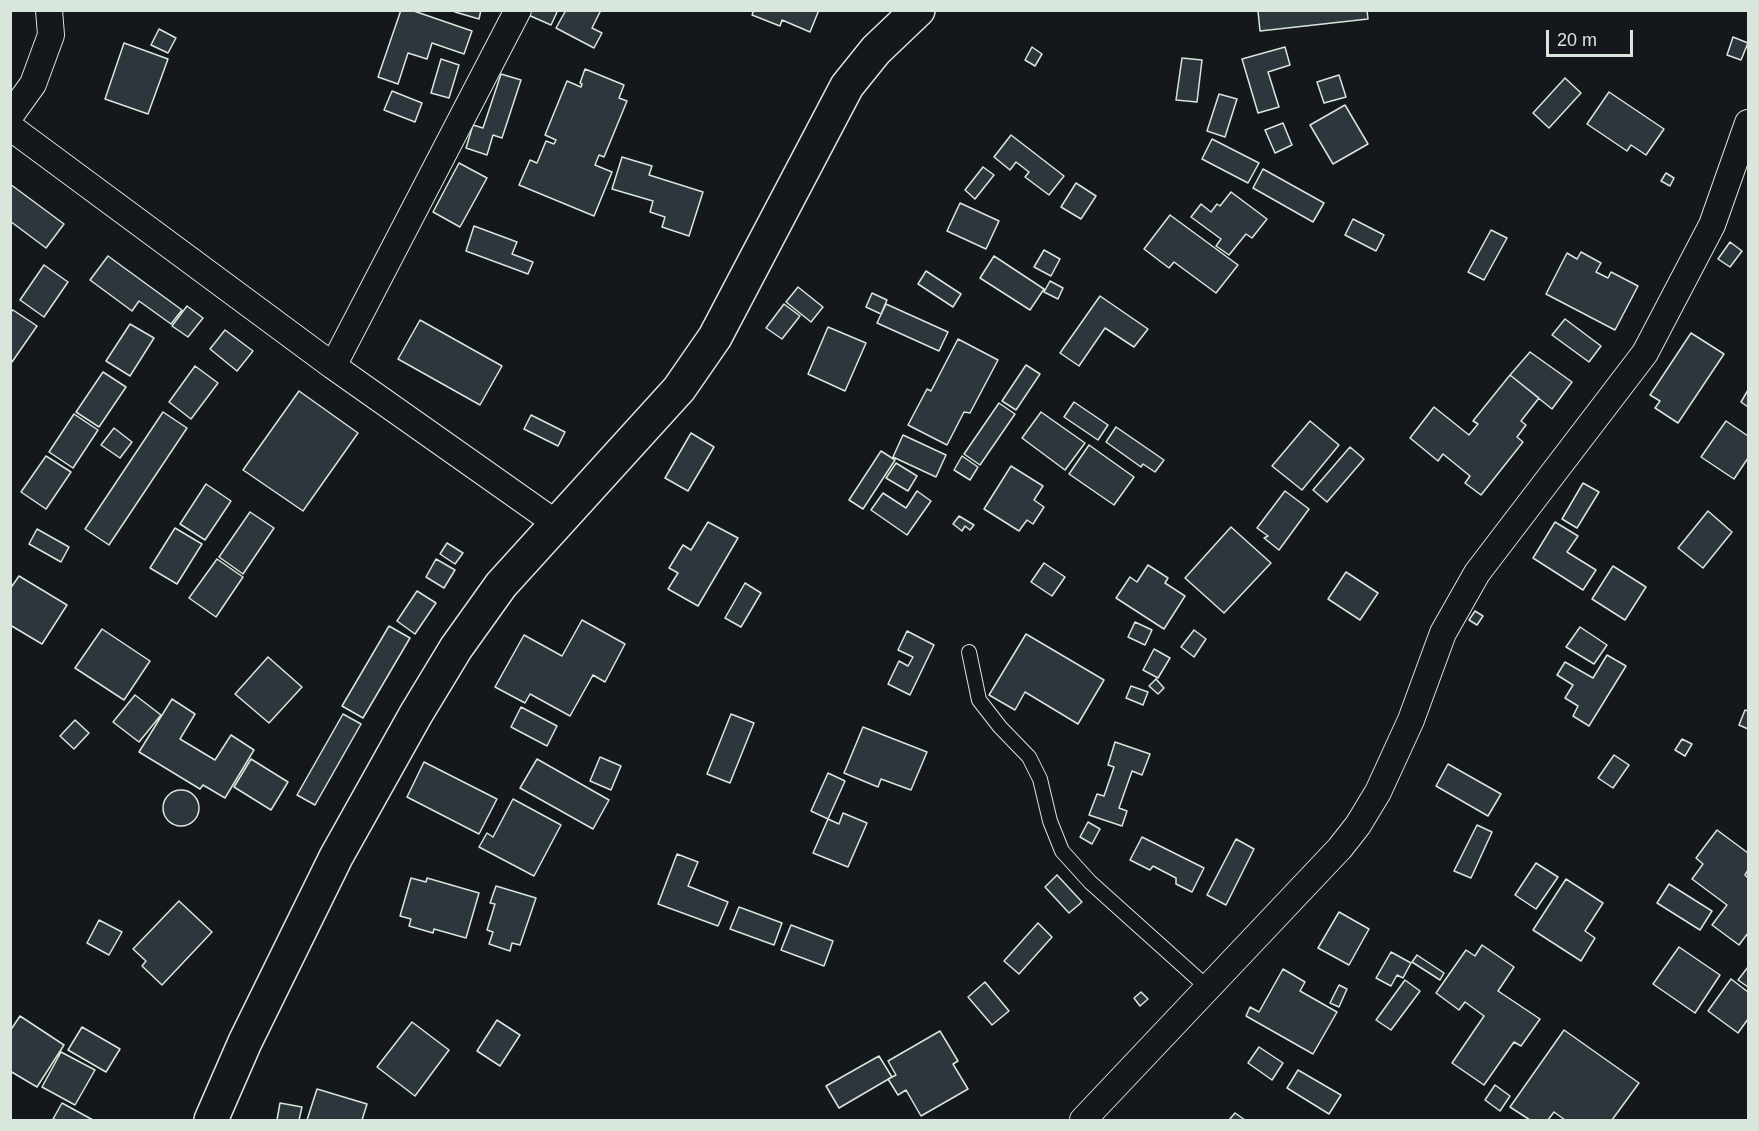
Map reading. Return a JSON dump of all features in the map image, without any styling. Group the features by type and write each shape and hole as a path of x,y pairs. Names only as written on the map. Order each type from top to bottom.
{"street":[{"path":"10,116 33,84 44,55 51,35 49,10"},
{"path":"333,366 518,10"},
{"path":"211,1120 245,1042 336,857 416,714 456,648 501,585 680,389 715,337 847,86 876,50 918,10"},
{"path":"1083,1120 1340,848 1358,825 1378,792 1411,720 1443,633 1477,573 1645,353 1712,225 1749,123"},
{"path":"10,126 333,366 557,524"}],"lane":[{"path":"969,652 979,700 1029,758 1040,779 1050,821 1062,850 1090,882 1209,988"}],"building":[{"path":"401,10 411,10 472,31 464,54 432,43 427,59 408,53 398,84 378,77"},
{"path":"455,10 481,10 479,19 455,12"},
{"path":"528,10 558,10 551,25 526,14"},
{"path":"566,10 601,10 592,28 602,33 594,48 556,28"},
{"path":"754,10 819,10 810,32 782,20 780,26 752,15"},
{"path":"1367,10 1368,19 1260,31 1258,11"},
{"path":"159,29 176,38 168,53 151,45"},
{"path":"1733,37 1748,43 1741,60 1727,55"},
{"path":"124,43 168,59 148,114 105,99"},
{"path":"1032,47 1042,54 1035,66 1025,60"},
{"path":"1285,47 1290,65 1268,72 1279,107 1258,113 1242,59"},
{"path":"1182,58 1202,60 1197,102 1176,100"},
{"path":"441,59 459,65 449,98 431,93"},
{"path":"585,69 624,85 619,98 627,101 604,157 599,155 595,165 612,172 594,216 519,185 530,160 537,163 546,141 554,144 556,140 545,135 567,81 581,87 580,83"},
{"path":"501,74 521,80 502,138 493,135 487,155 466,148 473,125 483,128"},
{"path":"1339,75 1346,97 1324,103 1317,82"},
{"path":"1565,78 1581,93 1549,128 1533,113"},
{"path":"392,91 422,103 415,122 384,110"},
{"path":"1609,92 1664,129 1646,155 1631,145 1627,151 1587,124"},
{"path":"1219,94 1237,99 1225,137 1207,131"},
{"path":"1345,105 1368,144 1333,164 1310,125"},
{"path":"1283,123 1292,145 1275,153 1265,130"},
{"path":"1011,135 1064,176 1049,195 1025,177 1029,172 1016,162 1010,170 994,157"},
{"path":"1212,139 1259,163 1248,183 1202,159"},
{"path":"622,157 652,166 649,175 703,192 689,236 662,227 665,217 650,212 653,201 612,189"},
{"path":"459,163 487,178 460,227 433,212"},
{"path":"983,167 994,175 975,199 965,190"},
{"path":"1263,169 1324,203 1313,222 1253,188"},
{"path":"1666,173 1674,178 1670,186 1661,181"},
{"path":"1076,183 1096,196 1081,219 1061,207"},
{"path":"10,184 64,224 46,248 10,221"},
{"path":"1231,192 1267,219 1252,238 1246,234 1229,255 1216,246 1221,239 1191,217 1201,204 1211,212 1217,204 1220,206"},
{"path":"960,203 999,221 986,249 947,231"},
{"path":"1170,215 1238,265 1216,293 1174,262 1169,268 1144,249"},
{"path":"1353,219 1384,235 1376,251 1345,235"},
{"path":"474,226 517,242 512,254 533,262 528,274 466,251"},
{"path":"1491,230 1507,238 1484,280 1468,272"},
{"path":"1730,242 1742,251 1730,267 1718,259"},
{"path":"1044,250 1060,259 1051,276 1034,267"},
{"path":"1581,252 1601,263 1596,272 1608,278 1611,272 1638,286 1615,330 1546,294 1567,253 1577,259"},
{"path":"108,256 182,310 171,324 139,301 132,311 90,280"},
{"path":"994,256 1044,289 1030,310 980,278"},
{"path":"44,265 68,282 44,317 20,300"},
{"path":"926,271 961,294 953,307 918,284"},
{"path":"1050,281 1063,288 1058,299 1044,292"},
{"path":"798,287 823,307 811,322 786,302"},
{"path":"872,293 887,300 881,314 866,307"},
{"path":"1100,296 1148,329 1134,347 1105,328 1079,366 1060,353"},
{"path":"784,304 800,316 782,339 766,328"},
{"path":"886,304 948,332 939,351 877,323"},
{"path":"187,306 203,318 188,337 172,326"},
{"path":"13,310 37,326 12,362 10,361 10,313"},
{"path":"1565,319 1601,346 1589,362 1552,335"},
{"path":"420,320 502,366 480,405 398,359"},
{"path":"130,324 154,338 130,376 106,361"},
{"path":"828,327 866,343 845,391 808,374"},
{"path":"225,330 253,351 237,371 210,349"},
{"path":"1691,333 1724,354 1678,423 1655,408 1660,401 1650,395"},
{"path":"958,339 998,360 970,413 964,412 947,445 908,425 927,389 931,391"},
{"path":"1530,352 1572,382 1552,409 1510,375"},
{"path":"1026,365 1040,374 1016,410 1002,401"},
{"path":"195,366 218,383 191,419 169,402"},
{"path":"103,372 126,387 99,427 76,412"},
{"path":"1510,375 1539,398 1521,421 1526,425 1517,437 1523,442 1481,495 1465,483 1470,476 1443,454 1438,461 1410,438 1434,407 1469,435 1478,424 1473,421"},
{"path":"1748,390 1748,407 1741,402"},
{"path":"299,391 358,433 303,511 243,470"},
{"path":"1074,402 1108,425 1098,440 1064,417"},
{"path":"999,403 1015,414 980,465 964,454"},
{"path":"163,412 187,428 109,545 85,529"},
{"path":"1041,412 1085,443 1065,470 1022,438"},
{"path":"74,414 98,430 73,468 49,452"},
{"path":"531,415 565,432 558,446 524,429"},
{"path":"1310,421 1339,445 1302,490 1272,466"},
{"path":"1726,421 1748,436 1748,458 1734,479 1701,457"},
{"path":"1116,427 1164,460 1155,472 1143,464 1141,467 1106,442"},
{"path":"114,428 132,442 120,458 101,445"},
{"path":"691,433 714,447 688,491 665,478"},
{"path":"903,435 946,455 936,477 893,457"},
{"path":"1089,445 1134,477 1114,505 1069,474"},
{"path":"1350,447 1364,459 1327,502 1313,490"},
{"path":"881,451 895,460 863,509 849,500"},
{"path":"46,456 71,472 46,509 21,492"},
{"path":"962,456 978,467 970,480 954,470"},
{"path":"896,463 917,476 908,491 886,478"},
{"path":"1011,466 1043,486 1034,500 1044,507 1033,524 1027,520 1019,531 984,509"},
{"path":"1583,483 1599,492 1577,528 1562,519"},
{"path":"206,484 231,501 205,540 180,524"},
{"path":"917,491 931,501 907,535 871,510 883,493 906,508"},
{"path":"1285,491 1309,509 1279,550 1264,538 1268,536 1257,528"},
{"path":"1708,511 1732,532 1703,568 1678,548"},
{"path":"250,512 274,528 243,574 219,557"},
{"path":"959,516 974,525 970,530 965,526 962,531 953,524"},
{"path":"708,522 738,538 698,606 668,589 678,573 669,568 683,545 691,550"},
{"path":"1555,522 1578,536 1567,552 1596,570 1583,590 1533,558"},
{"path":"1231,527 1271,563 1224,613 1185,578"},
{"path":"175,528 202,544 177,584 150,568"},
{"path":"37,529 69,547 61,562 29,544"},
{"path":"447,543 463,553 455,564 440,554"},
{"path":"217,559 243,577 216,617 189,598"},
{"path":"436,559 455,570 444,588 426,577"},
{"path":"1044,563 1065,577 1052,596 1031,582"},
{"path":"1148,565 1168,578 1165,583 1185,596 1164,629 1116,598 1130,577 1137,582"},
{"path":"1613,566 1646,587 1625,620 1592,599"},
{"path":"1346,572 1378,593 1360,620 1328,599"},
{"path":"19,576 67,605 42,644 10,625 10,589"},
{"path":"745,583 761,593 741,627 725,618"},
{"path":"417,591 436,603 415,634 397,621"},
{"path":"1475,611 1483,616 1477,625 1469,620"},
{"path":"582,620 625,644 605,682 593,675 570,716 530,694 525,703 495,687 524,635 562,656"},
{"path":"1135,622 1152,630 1145,645 1128,637"},
{"path":"389,626 410,638 363,718 342,706"},
{"path":"1580,627 1607,645 1594,664 1566,647"},
{"path":"102,629 150,661 124,700 75,668"},
{"path":"1194,630 1206,639 1194,657 1181,647"},
{"path":"907,631 934,645 910,695 888,684 899,661 908,666 913,657 898,650"},
{"path":"1026,634 1104,680 1078,724 1025,692 1015,710 989,695"},
{"path":"1154,649 1170,658 1158,678 1143,670"},
{"path":"1607,655 1626,666 1589,726 1573,716 1578,706 1565,698 1573,685 1557,675 1565,662 1593,678"},
{"path":"268,657 302,687 269,723 235,694"},
{"path":"1156,679 1164,688 1158,694 1149,686"},
{"path":"1131,686 1148,692 1143,705 1126,698"},
{"path":"135,695 161,715 139,742 113,722"},
{"path":"172,699 195,714 180,739 215,760 231,735 254,750 225,798 203,785 200,789 139,752"},
{"path":"521,707 557,726 547,746 511,727"},
{"path":"1745,710 1748,711 1748,729 1739,725"},
{"path":"343,714 361,724 315,805 297,795"},
{"path":"731,714 754,723 730,783 707,774"},
{"path":"75,720 89,733 74,749 60,736"},
{"path":"863,727 927,752 911,790 881,779 878,787 844,773"},
{"path":"1682,739 1692,744 1685,756 1675,750"},
{"path":"1115,742 1150,754 1142,775 1132,771 1119,808 1127,811 1122,826 1089,815 1097,794 1104,796 1114,767 1108,765"},
{"path":"1614,755 1629,765 1613,788 1598,778"},
{"path":"600,757 621,766 611,790 590,781"},
{"path":"251,759 288,782 271,810 234,787"},
{"path":"537,759 609,800 593,829 520,788"},
{"path":"424,762 497,799 479,834 407,797"},
{"path":"1448,764 1501,794 1488,816 1436,786"},
{"path":"828,773 845,781 828,819 811,811"},
{"path":"181,790 194,795 199,808 194,821 181,826 168,821 163,808 168,795"},
{"path":"513,799 561,825 534,876 479,847 487,833 493,837"},
{"path":"843,813 867,823 848,867 813,853 828,819 839,824"},
{"path":"1088,822 1100,829 1092,844 1080,837"},
{"path":"1477,825 1492,832 1471,878 1454,871"},
{"path":"1717,830 1748,853 1748,870 1745,875 1748,878 1748,933 1739,945 1712,925 1727,905 1692,879 1703,864 1696,858"},
{"path":"1142,837 1204,868 1192,892 1176,884 1176,878 1153,866 1150,870 1130,860"},
{"path":"1236,839 1254,849 1226,905 1207,895"},
{"path":"677,854 698,862 688,886 728,902 718,926 658,904"},
{"path":"1536,863 1558,877 1536,909 1515,895"},
{"path":"1057,875 1082,902 1069,913 1045,887"},
{"path":"411,878 426,882 427,878 479,893 466,938 434,929 433,933 409,926 411,919 400,916"},
{"path":"1566,879 1603,903 1585,931 1595,938 1581,961 1533,930"},
{"path":"1669,884 1712,911 1700,930 1657,903"},
{"path":"496,886 536,898 520,945 512,943 510,951 489,944 493,932 487,930 495,904 490,903"},
{"path":"179,901 212,932 162,985 142,966 146,961 133,949"},
{"path":"739,907 782,923 774,945 730,929"},
{"path":"1339,912 1369,929 1349,965 1318,948"},
{"path":"99,920 122,932 109,955 87,943"},
{"path":"1038,923 1052,937 1019,974 1004,961"},
{"path":"791,925 833,941 824,966 781,950"},
{"path":"1482,945 1514,967 1498,991 1540,1019 1521,1046 1514,1042 1484,1085 1452,1063 1484,1016 1465,1002 1459,1010 1436,993 1466,950 1475,956"},
{"path":"1679,947 1720,975 1695,1013 1653,984"},
{"path":"1391,952 1411,963 1403,978 1397,975 1391,986 1376,978"},
{"path":"1417,955 1444,973 1440,980 1412,962"},
{"path":"1748,967 1748,987 1738,980"},
{"path":"1283,969 1305,982 1300,991 1337,1012 1313,1054 1246,1016 1250,1007 1259,1012"},
{"path":"1731,979 1748,992 1748,1019 1738,1033 1708,1011"},
{"path":"1405,980 1420,991 1391,1030 1376,1020"},
{"path":"985,982 1009,1011 992,1025 968,997"},
{"path":"1339,985 1347,989 1339,1007 1330,1003"},
{"path":"1141,992 1148,999 1140,1006 1134,998"},
{"path":"20,1016 64,1045 37,1087 10,1071 10,1031"},
{"path":"497,1020 520,1035 500,1066 477,1051"},
{"path":"412,1022 449,1050 415,1096 377,1067"},
{"path":"82,1027 120,1049 106,1072 68,1050"},
{"path":"1564,1030 1639,1083 1612,1120 1565,1120 1554,1112 1548,1120 1530,1120 1510,1107"},
{"path":"940,1031 958,1061 953,1064 968,1089 921,1116 906,1090 898,1095 888,1079 896,1075 888,1061"},
{"path":"1259,1047 1283,1063 1272,1080 1248,1063"},
{"path":"61,1052 95,1070 75,1105 42,1087"},
{"path":"879,1056 892,1077 839,1108 826,1086"},
{"path":"1298,1070 1341,1095 1329,1114 1287,1088"},
{"path":"1495,1085 1510,1096 1500,1111 1485,1100"},
{"path":"317,1089 367,1104 362,1120 307,1120"},
{"path":"62,1103 93,1120 53,1119"},
{"path":"280,1103 302,1107 299,1120 277,1120"},
{"path":"1235,1113 1245,1120 1229,1120"}]}
